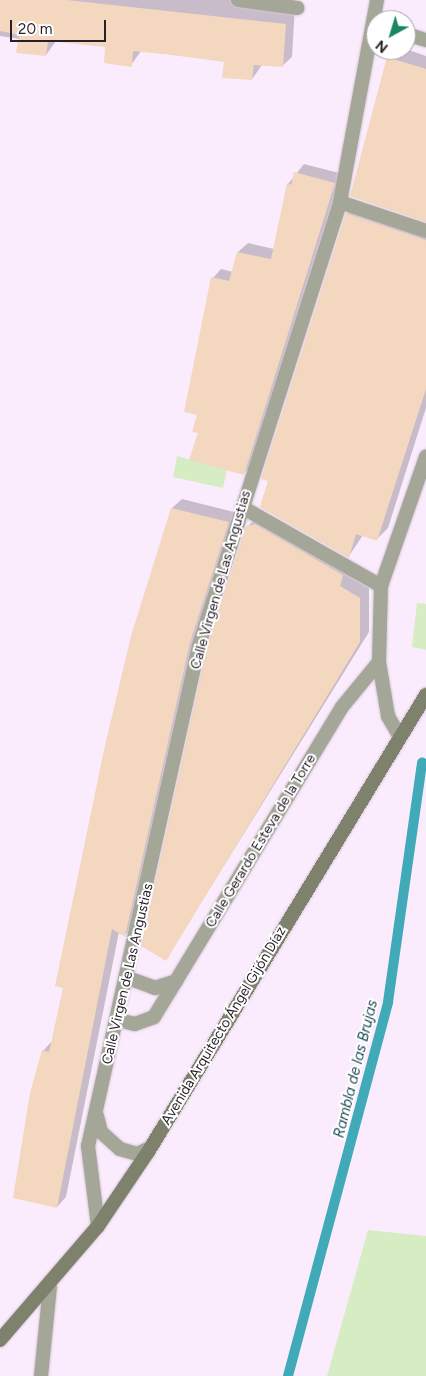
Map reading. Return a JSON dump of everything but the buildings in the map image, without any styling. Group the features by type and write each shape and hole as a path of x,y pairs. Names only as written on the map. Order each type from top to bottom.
{"main road":[{"name":"Avenida Arquitecto Ángel Gijón Díaz","path":"0,1340 50,1286 98,1226 150,1148 426,695"}],"street":[{"path":"238,0 297,8"},
{"name":"Calle Virgen de Las Angustias","path":"98,1226 88,1146 128,978 200,645 242,507 340,202 368,60"},
{"path":"340,202 426,231"},
{"path":"400,737 388,716 378,662 381,586 426,457"},
{"path":"242,507 381,586"},
{"name":"Calle Gerardo Esteva de la Torre","path":"118,1020 135,1024 154,1017 342,707 378,662"},
{"path":"128,978 155,988 176,981"},
{"path":"96,1112 101,1132 120,1149 137,1154 150,1148"},
{"path":"41,1376 50,1286"}],"green space":[{"path":"177,456 227,470 223,488 173,477"},
{"path":"417,603 426,604 426,650 412,647"},
{"path":"368,1230 426,1236 426,1376 327,1376"}],"waterway":[{"name":"Rambla de las Brujas","path":"288,1376 388,1002 422,762"}]}
